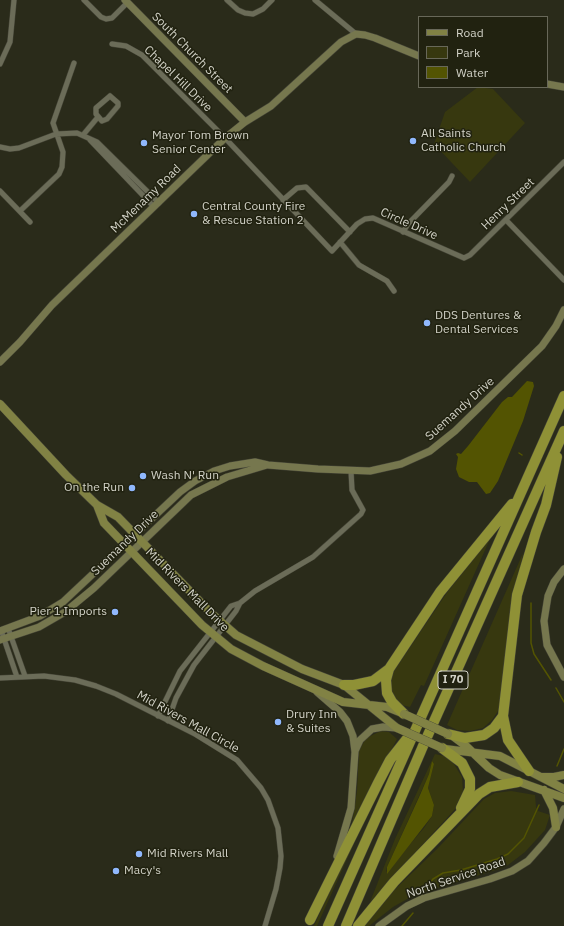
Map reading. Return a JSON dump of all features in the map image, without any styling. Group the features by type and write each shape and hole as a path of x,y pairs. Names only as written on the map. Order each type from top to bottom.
{"highway":[{"name":"I 70","path":"328,926 564,396"},
{"name":"I 70","path":"346,926 423,746 563,433"},
{"path":"529,771 508,740 503,716 517,595 536,532 546,505 563,433"},
{"path":"404,714 392,702 387,693 386,680 389,669 440,592 486,538 520,493"},
{"path":"344,685 354,685 373,681 389,669"},
{"path":"448,734 465,738 480,736 494,728 503,716"},
{"path":"309,923 390,760 419,724"},
{"path":"442,748 462,763 470,779 470,789 459,814"},
{"path":"358,926 394,882 479,794 490,787 518,782"}],"main road":[{"name":"Mid Rivers Mall Drive","path":"0,404 66,475 97,505 114,514 222,623 236,635 302,669 344,685 397,728 442,748 474,754 500,756 538,777 564,789"},
{"name":"Mid Rivers Mall Drive","path":"97,505 104,524 213,634 231,649 246,658 343,702 387,707 404,714 459,740 489,768 500,775 564,798"},
{"path":"538,777 554,777 564,775"},
{"path":"544,790 553,808 556,827"}],"street":[{"path":"0,64 10,42 14,0"},
{"path":"84,0 101,17 106,19 112,18 126,1"},
{"path":"227,0 238,10 253,14 263,9 272,0"},
{"path":"315,0 356,34 375,38 418,56"},
{"name":"South Church Street","path":"126,1 245,122"},
{"name":"McMenamy Road","path":"0,362 52,306 225,138 245,122 271,106 341,42 356,34"},
{"name":"Chapel Hill Drive","path":"112,44 126,46 142,55 225,138 332,251"},
{"path":"20,211 59,174 62,168 62,152 53,124 54,116 74,63"},
{"path":"548,84 564,87"},
{"path":"110,96 115,99 118,106 107,119 102,121 98,118 96,111 98,106 107,97 110,96"},
{"path":"83,135 98,118"},
{"path":"0,147 10,149 19,148 56,134 73,132 83,135 98,142 156,205"},
{"name":"Henry Street","path":"464,258 470,255 564,162"},
{"path":"403,232 408,224 449,182 452,176"},
{"path":"283,200 297,188 306,187 350,232"},
{"path":"0,191 30,222"},
{"name":"Circle Drive","path":"332,251 365,219 372,218 464,258"},
{"path":"506,220 564,280"},
{"path":"340,242 359,265 387,281 394,291"},
{"name":"Suemandy Drive","path":"3,630 40,616 63,602 180,492 195,481 214,471 236,464 255,462 268,465 370,471 401,464 430,451 444,441 542,346 556,326 564,310"},
{"name":"Suemandy Drive","path":"5,639 39,627 65,612 94,588 191,495 227,477 268,465"},
{"path":"158,716 180,671 240,603 255,591 313,557 361,514 363,510 352,490 351,471"},
{"path":"564,569 554,582 548,596 544,621 547,646 564,677"},
{"path":"168,721 183,684 194,665 213,634 222,623 231,606 240,603"},
{"path":"3,630 17,677"},
{"path":"5,639 25,676"},
{"name":"Mid Rivers Mall Circle","path":"0,678 25,676 63,678 91,684 116,694 214,745 236,760 254,778 268,800 278,828 281,856 276,889 265,926"},
{"path":"309,923 346,831 351,808 355,752 353,736 347,721 340,712 314,690"},
{"path":"355,752 360,740 372,729 383,727 397,728"},
{"name":"North Service Road","path":"379,926 407,906 424,898 490,879 512,871 528,861 537,852 556,827 564,809"},
{"path":"556,827 564,819"}],"green space":[{"path":"477,88 493,89 525,123 470,182 434,144 445,112"},
{"path":"490,539 424,686 421,685 410,707 401,705 392,695 390,683 392,674 448,591"},
{"path":"523,553 500,708 492,720 483,728 470,731 457,730 447,725"},
{"path":"381,731 389,732 397,739 352,824 357,791 359,750 366,738"},
{"path":"435,754 444,756 452,761 462,777 463,792 457,807 370,902 395,839","holes":["432,761 434,764 428,788 434,805 432,816 424,828 386,872 429,774"]},
{"path":"511,791 535,795 536,807 538,811 550,815 545,830 525,852 508,865 499,869 414,895 393,907 369,926 364,926 388,896 437,849 484,799 495,793"},
{"path":"369,810 317,926 314,926 349,848"}],"water":[{"path":"527,381 533,382 534,386 523,421 498,481 490,493 486,494 477,482 469,482 459,477 456,469 458,457 456,454 461,454 502,402 508,397 512,397"},
{"path":"432,761 434,764 428,788 434,805 432,816 387,874 387,867 429,774"}],"waterway":[{"path":"531,603 531,643 534,654 551,680"},
{"path":"556,688 564,702"},
{"path":"557,766 564,749"},
{"path":"426,889 433,879 443,873 461,870 508,854 524,838 539,805"},
{"path":"402,926 413,913"}],"place":[{"name":"All Saints Catholic Church","path":"413,141"},
{"name":"Mayor Tom Brown Senior Center","path":"144,143"},
{"name":"Central County Fire & Rescue Station 2","path":"194,214"},
{"name":"DDS Dentures & Dental Services","path":"427,323"},
{"name":"Wash N' Run","path":"143,476"},
{"name":"On the Run","path":"132,488"},
{"name":"Pier 1 Imports","path":"115,612"},
{"name":"Drury Inn & Suites","path":"278,722"},
{"name":"Mid Rivers Mall","path":"139,854"},
{"name":"Macy's","path":"116,871"}]}
